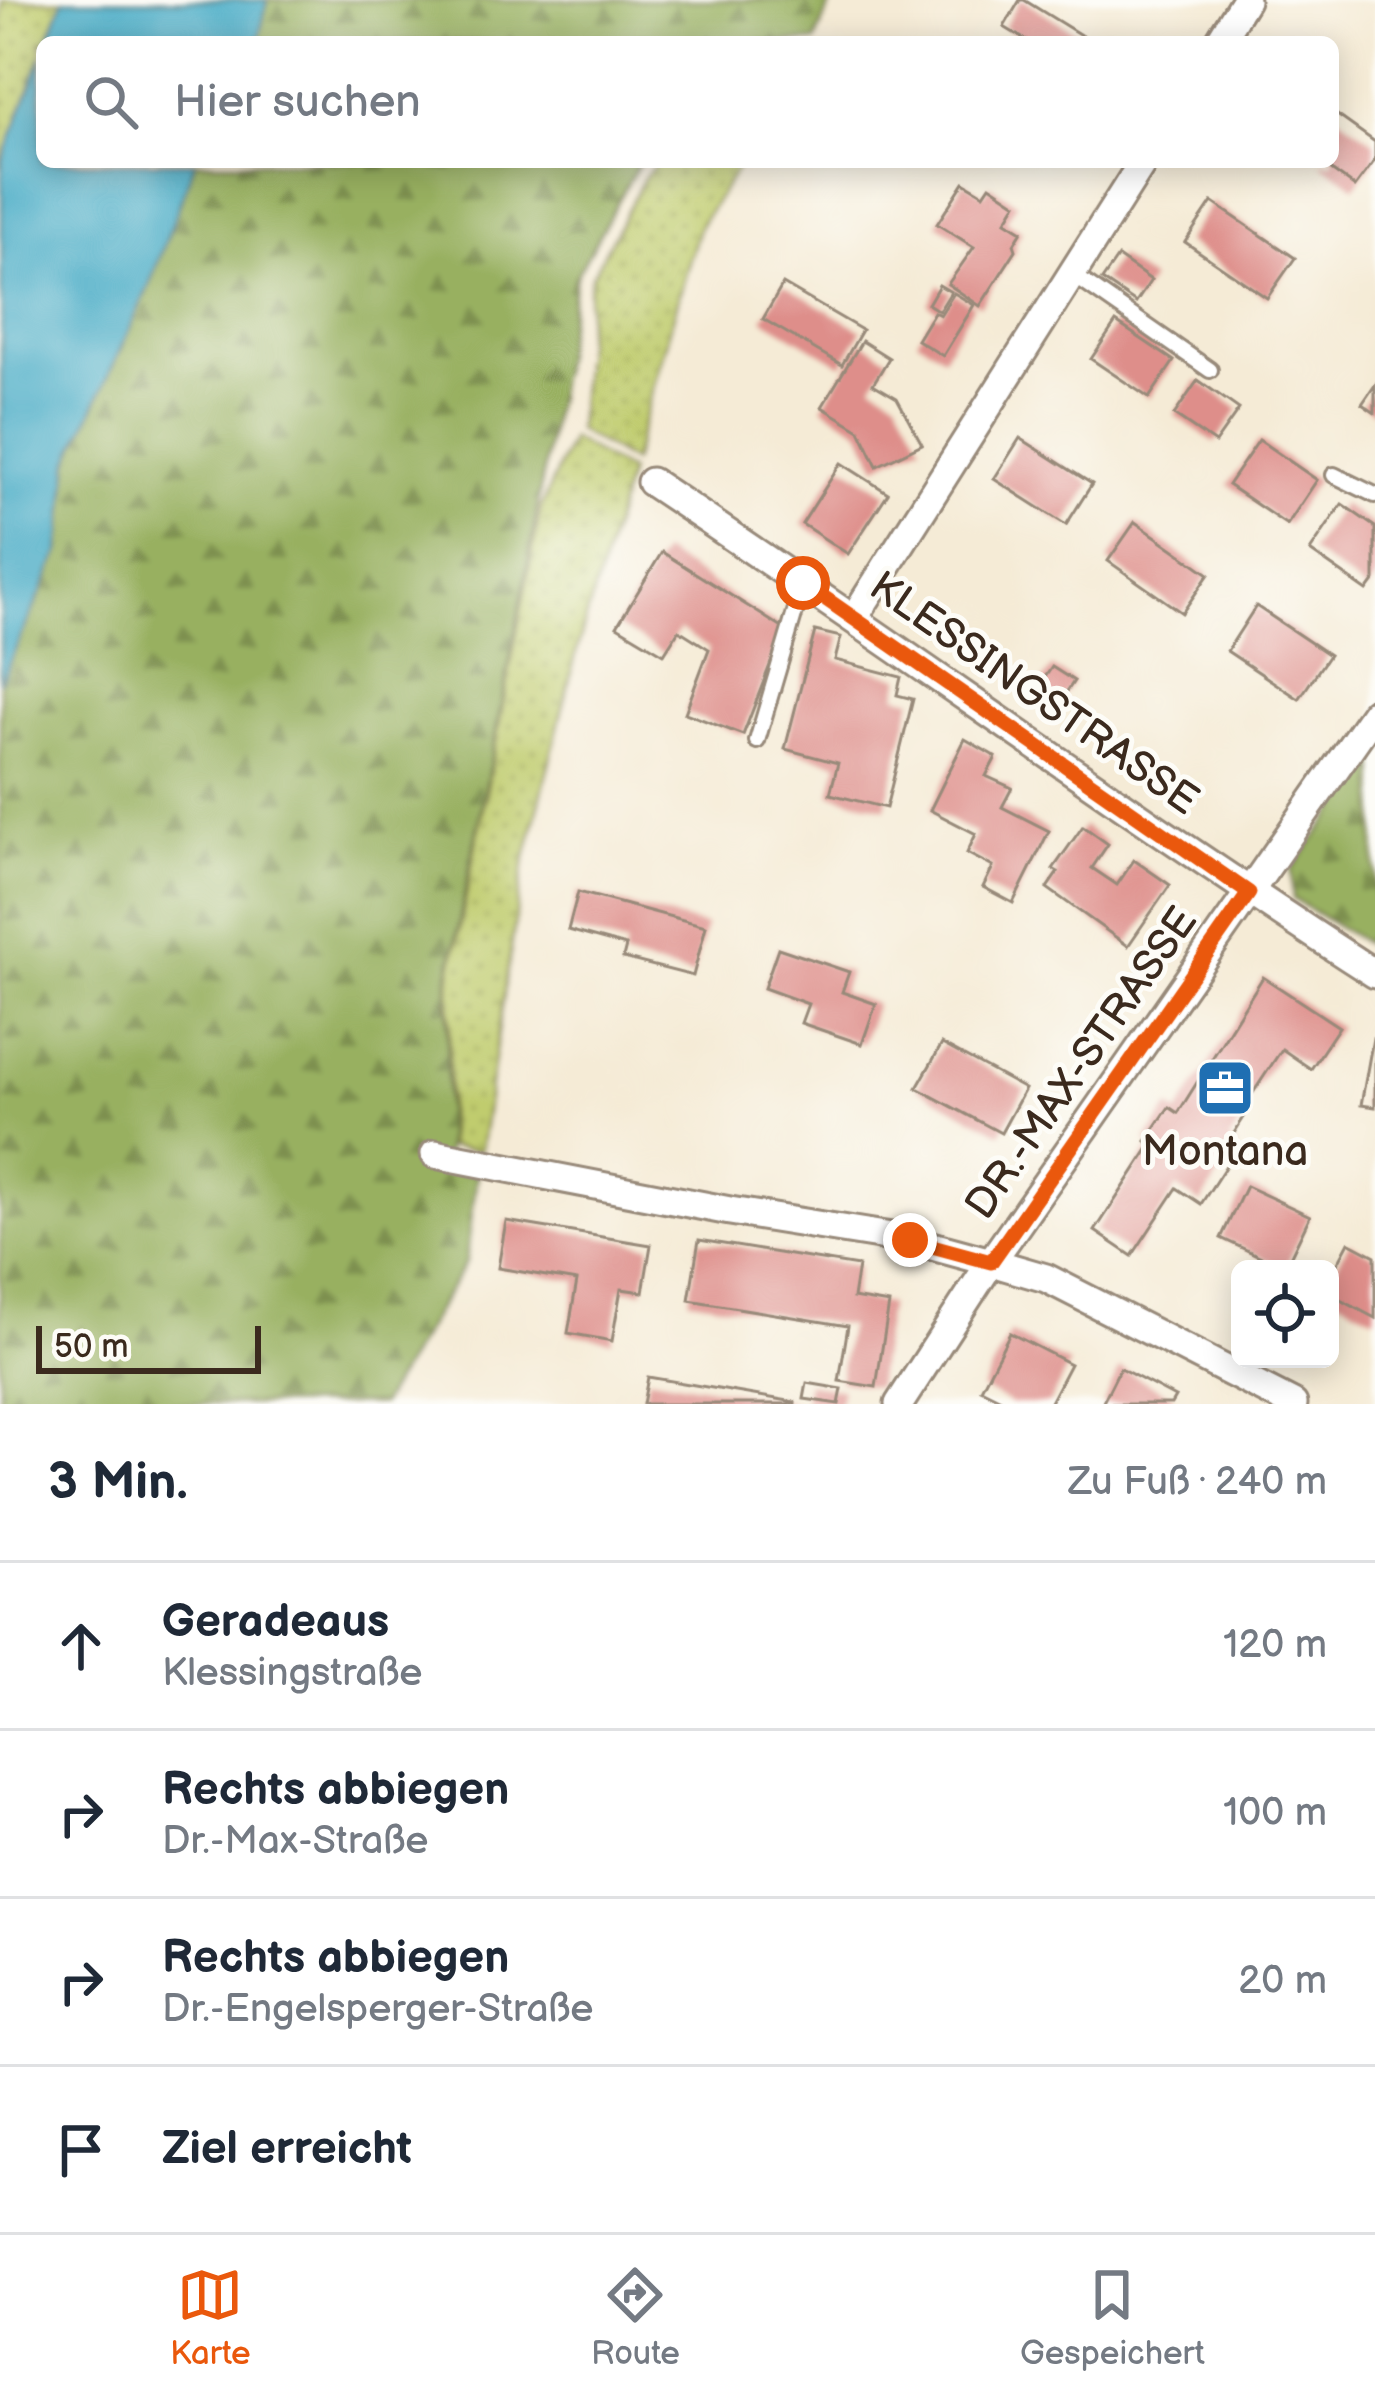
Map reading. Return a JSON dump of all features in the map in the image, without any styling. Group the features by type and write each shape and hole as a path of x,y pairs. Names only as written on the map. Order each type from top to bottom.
{"street":[{"path":"1223,36 1245,0"},
{"path":"855,616 1139,168"},
{"name":"KLESSINGSTRASSE","path":"651,482 855,616 1249,893 1375,974"},
{"name":"DR.-MAX-STRASSE","path":"899,1404 991,1262 1375,712"},
{"path":"435,1154 910,1240 1046,1278 1293,1404"}],"lane":[{"path":"1072,274 1210,370"},
{"path":"1334,475 1375,495"},
{"path":"757,741 803,583"}],"green space":[{"path":"2,0 63,0 49,36 36,36 36,72 0,167"},
{"path":"266,0 832,0 817,36 259,36"},
{"path":"193,168 637,168 576,276 523,592 448,980 446,1169 477,1175 466,1262 381,1404 0,1404 0,683 60,551 70,460 149,286"},
{"path":"653,168 737,168 699,227 632,462 577,430 590,280"},
{"path":"571,439 629,472 577,650 523,870 480,1151 448,1147 450,978 541,507"},
{"path":"1375,758 1375,949 1293,899 1291,870"}],"water":[{"path":"63,0 267,3 259,36 49,36"},
{"path":"36,72 36,168 193,168 149,286 70,460 60,551 0,683 2,161"}],"building":[{"path":"1024,0 1082,36 1019,36 1004,27"},
{"path":"1339,116 1375,142 1375,160 1355,187 1328,168 1339,168"},
{"path":"964,182 984,194 990,185 1017,203 1006,221 1022,231 1014,244 1016,250 980,306 948,284 974,247 937,224"},
{"path":"1212,202 1295,258 1267,298 1185,242"},
{"path":"1118,257 1151,280 1136,303 1102,280"},
{"path":"783,284 862,330 842,365 763,319"},
{"path":"939,285 951,292 939,311 928,304"},
{"path":"954,293 974,305 943,356 917,340 934,312 940,315"},
{"path":"1116,322 1174,361 1149,398 1091,359"},
{"path":"862,341 889,358 873,384 897,398 922,444 877,466 860,430 822,407"},
{"path":"1198,380 1239,409 1215,443 1174,415"},
{"path":"1375,385 1375,413 1362,404"},
{"path":"1020,438 1092,484 1066,525 994,479"},
{"path":"1259,440 1317,480 1287,525 1228,485"},
{"path":"841,463 888,493 848,554 802,524"},
{"path":"1342,504 1375,527 1375,580 1367,591 1310,551"},
{"path":"1135,522 1209,574 1182,613 1108,561"},
{"path":"662,552 784,629 743,735 685,713 709,649 679,630 664,654 617,626"},
{"path":"1256,606 1329,655 1299,699 1227,651"},
{"path":"815,631 841,637 835,660 901,677 897,695 913,699 886,808 830,794 838,763 785,749"},
{"path":"1052,667 1074,681 1056,708 1034,693"},
{"path":"965,739 996,757 986,776 1012,788 1002,807 1049,831 1013,903 983,887 993,867 967,853 976,834 930,810"},
{"path":"1083,826 1108,844 1092,868 1117,885 1134,860 1170,885 1128,946 1047,888 1058,872 1053,869"},
{"path":"578,892 706,926 693,976 623,958 626,946 568,930"},
{"path":"778,948 849,972 842,992 876,1004 862,1044 801,1023 808,1004 764,988"},
{"name":"Montana","path":"1263,977 1339,1027 1311,1069 1282,1049 1243,1108 1248,1111 1229,1141 1238,1147 1201,1204 1177,1188 1132,1256 1095,1231 1151,1145 1146,1141 1169,1107 1178,1113"},
{"path":"1375,1039 1375,1107 1361,1105"},
{"path":"942,1044 1025,1089 1001,1133 917,1088"},
{"path":"1246,1186 1310,1216 1289,1260 1268,1260 1221,1238"},
{"path":"506,1221 651,1245 643,1292 621,1289 612,1341 568,1333 577,1281 498,1268"},
{"path":"699,1240 858,1266 853,1298 889,1304 876,1387 839,1381 848,1326 689,1300"},
{"path":"1349,1242 1375,1256 1375,1318 1339,1299 1339,1261"},
{"path":"1010,1333 1070,1364 1049,1404 1011,1404 981,1389"},
{"path":"1120,1368 1175,1397 1171,1404 1102,1404"},
{"path":"648,1377 795,1402 795,1404 643,1404"},
{"path":"807,1383 842,1389 839,1404 804,1399"}],"place":[{"name":"Montana","path":"1225,1088"}],"route":[{"path":"803,583 1249,893 991,1262 910,1240"}]}
